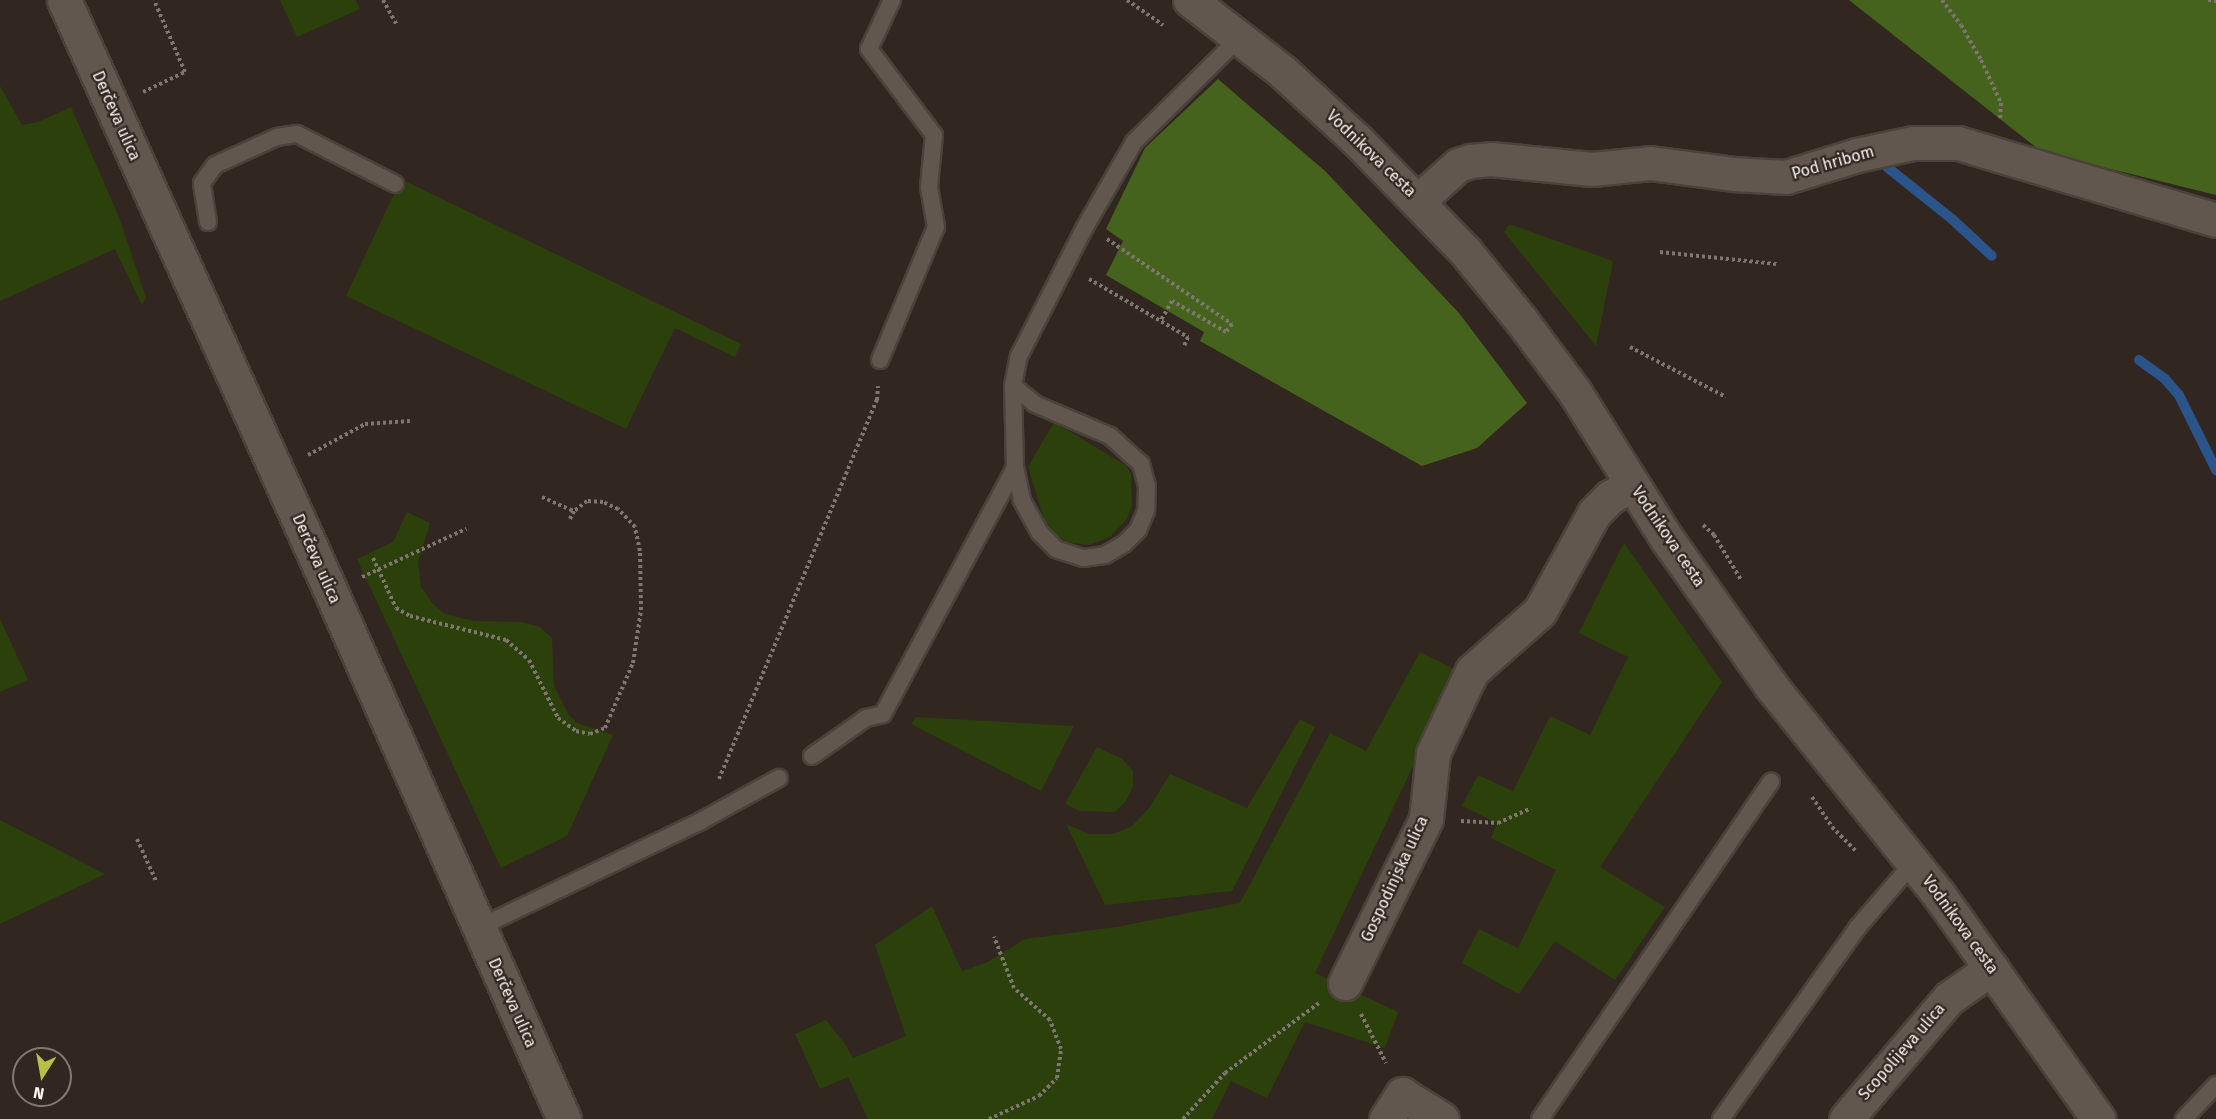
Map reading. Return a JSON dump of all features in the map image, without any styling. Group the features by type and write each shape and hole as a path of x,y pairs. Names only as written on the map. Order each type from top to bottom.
{"street":[{"name":"Derčeva ulica","path":"64,0 332,592 564,1119"},
{"name":"Vodnikova cesta","path":"1190,0 1323,107 1419,200 1521,320 1574,392 1632,485 1771,686 1914,862 2098,1119"},
{"name":"Pod hribom","path":"1419,200 1458,165 1491,159 1592,169 1650,163 1733,174 1786,177 1857,155 1913,143 1958,143 1998,153 2175,210 2216,220"},
{"name":"Gospodinjska ulica","path":"1345,983 1426,819 1433,753 1472,671 1540,611 1594,513 1610,497 1632,485"},
{"name":"Scopolijeva ulica","path":"1846,1119 1942,1004 1992,968"},
{"path":"1394,1107 1442,1119"}],"lane":[{"path":"880,360 936,227 929,186 934,135 869,49 891,0"},
{"path":"1013,386 1035,404 1110,436 1141,464 1147,486 1146,511 1138,530 1124,544 1105,555 1083,558 1056,549 1040,533 1022,500 1016,468 1013,386 1019,356 1085,227 1134,142 1239,38"},
{"path":"208,222 202,183 215,165 277,137 297,134 395,184"},
{"path":"812,756 866,718 884,714 1016,468"},
{"path":"478,928 701,822 779,778"},
{"path":"1540,1119 1771,782"},
{"path":"1720,1119 1858,927 1914,862"},
{"path":"2184,1119 2216,1085"}],"path":[{"path":"142,93 185,72 154,0"},
{"path":"383,0 397,25"},
{"path":"1942,0 1981,60 2001,103 1998,153"},
{"path":"2208,0 2216,1"},
{"path":"1108,240 1232,324 1226,332 1172,301 1161,320"},
{"path":"1660,252 1778,264"},
{"path":"1087,278 1188,337 1184,346"},
{"path":"1630,347 1726,397"},
{"path":"701,822 876,400 880,360"},
{"path":"277,472 365,424 410,421"},
{"path":"542,497 574,511"},
{"path":"373,558 396,608 410,616 506,640 530,660 558,718 576,732 590,734 604,728 633,663 641,610 640,551 635,527 618,509 603,502 587,501 574,511 570,519"},
{"path":"332,592 466,529"},
{"path":"1426,819 1498,823 1532,808"},
{"path":"137,839 156,881"},
{"path":"989,1119 1039,1096 1057,1078 1061,1049 1050,1020 1014,988 994,937"},
{"path":"1183,1119 1225,1072 1345,983 1394,1107"}],"green space":[{"path":"280,0 356,0 360,9 297,37"},
{"path":"1849,0 2216,0 2216,195 2042,152"},
{"path":"1218,79 1325,171 1459,313 1527,403 1477,448 1422,466 1200,341 1204,332 1106,275 1123,241 1106,229 1145,148"},
{"path":"0,86 22,125 38,122 71,107 119,217 146,298 142,305 115,249 0,301"},
{"path":"401,179 741,344 735,357 675,328 626,429 346,296"},
{"path":"1509,224 1613,261 1596,346 1504,232"},
{"path":"1054,422 1125,465 1131,473 1132,505 1127,519 1110,537 1089,545 1067,542 1054,533 1044,519 1028,467"},
{"path":"407,512 430,523 418,562 421,587 433,604 445,614 474,621 522,622 540,627 552,638 554,686 568,714 577,723 613,735 567,836 501,868 357,559 393,542"},
{"path":"1624,543 1722,682 1600,867 1665,907 1615,980 1555,941 1519,994 1462,963 1479,929 1518,948 1556,870 1491,838 1497,823 1462,806 1478,775 1513,791 1550,716 1590,735 1628,657 1579,633"},
{"path":"0,619 28,680 0,692"},
{"path":"1420,652 1458,671 1315,973 1398,1012 1385,1048 1305,1022 1267,1098 1231,1081 1212,1119 868,1119 848,1077 820,1089 795,1034 826,1020 853,1058 906,1036 875,945 932,906 962,971 988,962 1025,939 1116,927 1240,903 1330,733 1366,751"},
{"path":"916,717 1074,726 1041,791 911,724"},
{"path":"1300,719 1315,727 1232,891 1105,905 1066,824 1089,834 1113,834 1132,826 1149,808 1170,774 1247,808"},
{"path":"1097,747 1121,758 1133,771 1133,786 1126,801 1115,812 1080,811 1065,804"},
{"path":"0,820 105,874 0,924"}],"waterway":[{"path":"1887,167 1952,219 1992,256"},
{"path":"2139,360 2165,379 2179,395 2216,470"}]}
